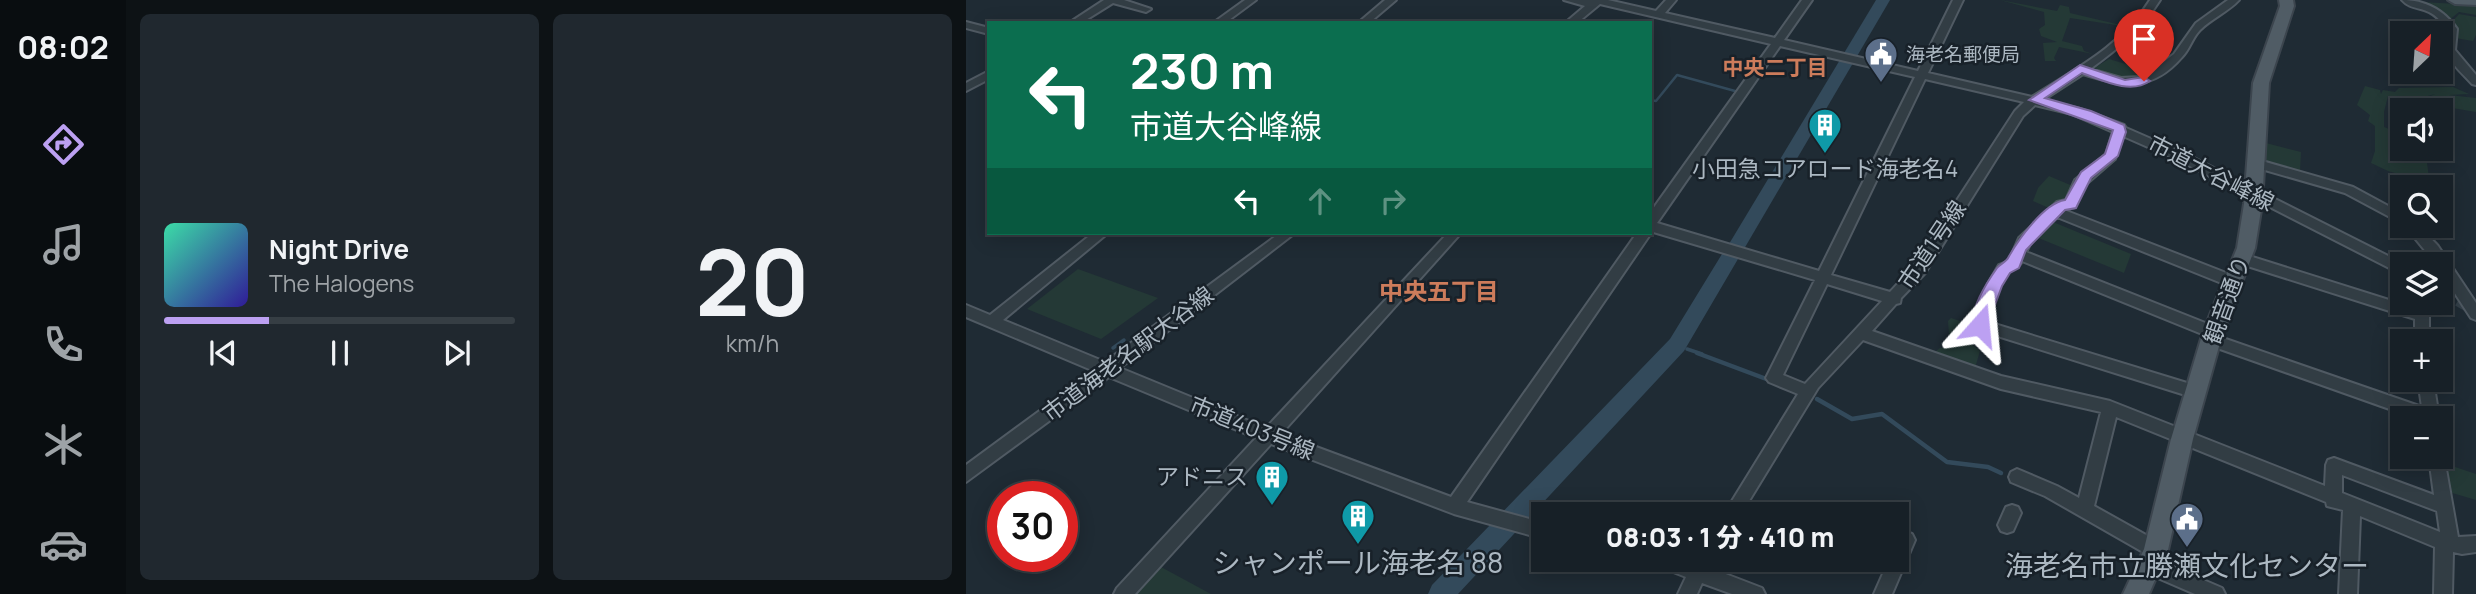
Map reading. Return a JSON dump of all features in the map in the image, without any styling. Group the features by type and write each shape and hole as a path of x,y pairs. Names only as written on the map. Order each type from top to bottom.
{"main road":[{"name":"観音通り","path":"2136,594 2153,558 2182,439 2212,336 2243,259 2253,194 2261,83 2287,6 2286,0"},
{"path":"2455,0 2476,1"}],"street":[{"path":"1077,21 1112,0 1146,9"},
{"path":"1221,21 1251,0"},
{"path":"1365,21 1391,0"},
{"name":"市道大谷峰線","path":"1569,0 1599,1 1924,74 2086,114 2120,128 2390,263"},
{"path":"1649,21 1671,0"},
{"path":"1652,222 1807,0"},
{"path":"1809,392 1774,378 1958,0"},
{"name":"市道1号線","path":"1740,502 1809,392 1920,269 2019,114 2131,33 2146,18 2155,0"},
{"path":"2080,69 2124,83 2144,81 2178,55 2196,28 2234,0"},
{"path":"1573,21 1599,1"},
{"path":"2408,4 2436,11 2452,29 2450,50 2476,82"},
{"path":"966,25 987,31"},
{"path":"2455,59 2476,67"},
{"path":"966,88 987,75"},
{"path":"2120,128 2111,156 2086,175 2079,183 2071,204 2060,205 2024,241 2014,264 2004,269 1984,308 1980,325 2195,392"},
{"path":"2255,163 2357,193 2390,212"},
{"path":"2055,211 2234,282"},
{"path":"1652,226 1895,299"},
{"path":"991,322 1099,235"},
{"name":"市道海老名駅大谷線","path":"966,475 1286,235"},
{"path":"1123,594 1453,235"},
{"path":"1454,506 1643,235"},
{"path":"2423,238 2476,314"},
{"path":"2018,254 2212,336 2399,406"},
{"path":"2243,259 2422,316 2422,329"},
{"name":"市道403号線","path":"966,311 1268,436 1454,506 1531,529"},
{"path":"1862,333 1947,365 2021,388 2110,408 2333,500 2447,543 2476,544"},
{"path":"2084,510 2110,408"},
{"path":"2333,500 2334,465 2444,506"},
{"path":"2439,469 2447,543 2443,594"},
{"path":"2017,477 2084,510 2153,558 2216,594"},
{"path":"2348,594 2352,507"},
{"path":"1687,594 1699,572"},
{"path":"1714,572 1756,594"},
{"path":"1883,594 1895,572"}],"green space":[{"path":"2000,0 2057,11 2060,5 2069,7 2070,13 2129,27 2070,18 2062,41 2082,46 2084,51 2093,54 2059,47 2054,58 2056,61 2045,61 2043,43 2057,42 2041,36 2039,29 2045,25 2044,12"},
{"path":"2403,1 2476,5 2476,15 2459,12 2448,21"},
{"path":"2459,14 2476,17 2476,35 2473,41 2455,38 2453,21"},
{"path":"2109,59 2152,72 2131,82 2091,70"},
{"path":"2365,86 2380,90 2381,94 2383,90 2395,92 2399,88 2453,87 2469,94 2449,95 2476,98 2476,112 2453,108 2453,98 2426,98 2435,94 2421,98 2388,96 2384,127 2390,130 2390,161 2427,161 2429,175 2402,175 2371,163 2375,151 2375,126 2368,121 2370,115 2357,105"},
{"path":"2262,142 2301,152 2300,171 2260,160"},
{"path":"2049,176 2075,187 2069,203 2051,209 2033,201 2038,188"},
{"path":"2053,222 2131,254 2124,273 2036,237"},
{"path":"1078,269 1158,298 1101,339 1027,309"},
{"path":"1951,318 1975,326 1968,341 1980,351 1975,368 1935,356 1935,352 1940,348 1950,348 1948,321"},
{"path":"2453,466 2476,474 2476,500 2449,492 2447,469 2453,469"},
{"path":"1161,567 1211,594 1137,594"}],"waterway":[{"path":"1738,244 1883,0"},
{"path":"1652,100 1656,101 1677,75 1735,91"},
{"path":"1441,594 1677,345 1729,259"},
{"path":"1113,348 1124,340"},
{"path":"1687,349 1702,354"},
{"path":"1697,353 1769,380"},
{"path":"1817,399 1852,419 1882,414 1947,462 1988,467 2001,473"}],"tunnel":[{"path":"2453,297 2476,310"}],"place":[{"name":"海老名郵便局","path":"1881,84"},
{"name":"小田急コアロード海老名4","path":"1825,155"},
{"name":"アドニス","path":"1272,507"},
{"name":"シャンポール海老名'88","path":"1358,546"},
{"name":"海老名市立勝瀬文化センター","path":"2187,549"}],"district":[{"name":"中央二丁目","path":"1775,68"},
{"name":"中央五丁目","path":"1439,292"}],"route":[{"path":"1980,325 1984,308 2004,269 2014,264 2024,241 2060,205 2071,204 2079,183 2086,175 2107,161 2120,128 2086,114 2035,100 2080,69 2124,83 2144,81"}]}
